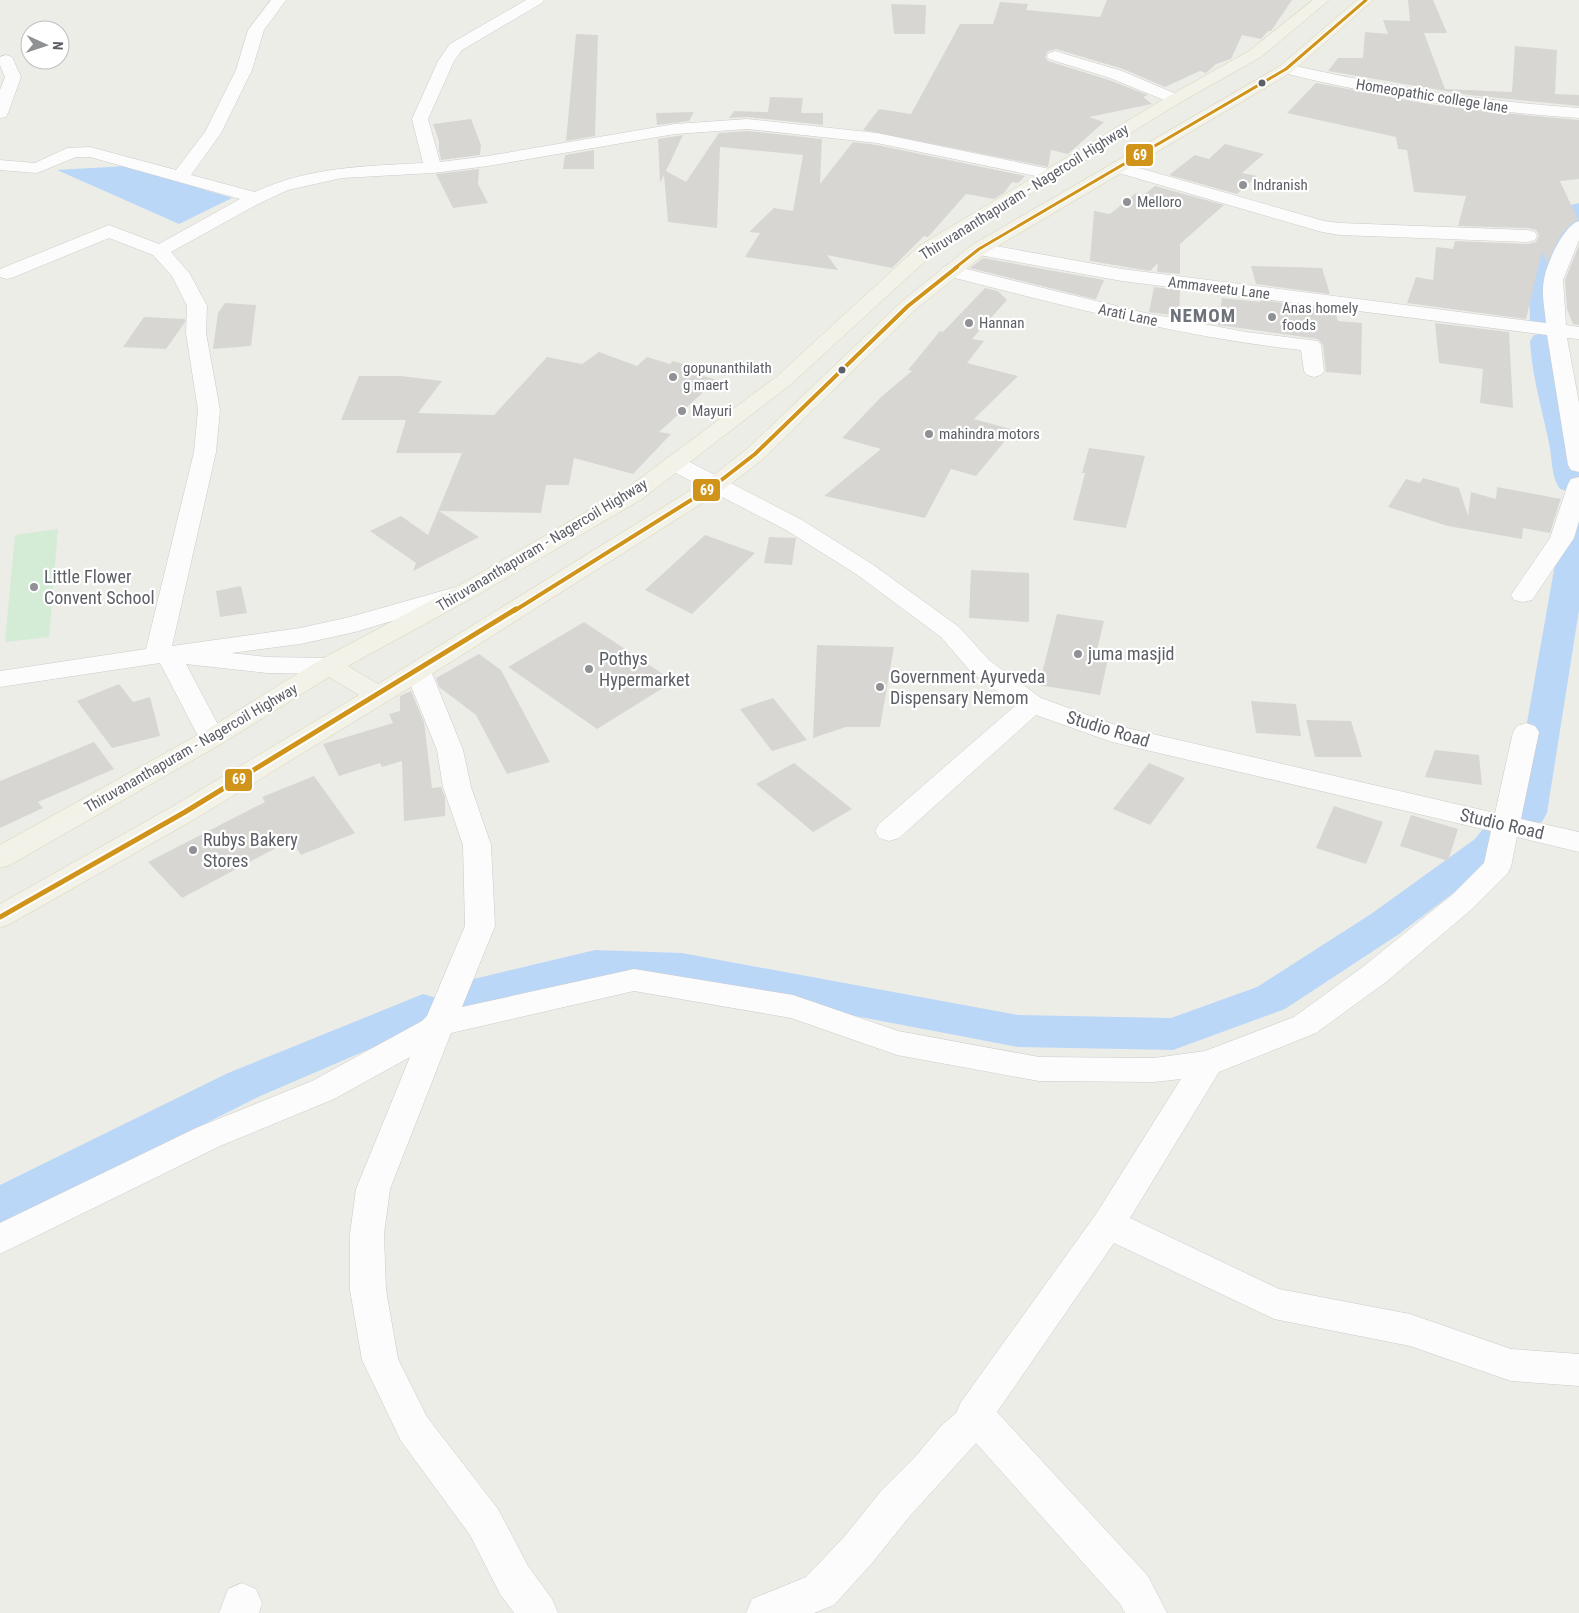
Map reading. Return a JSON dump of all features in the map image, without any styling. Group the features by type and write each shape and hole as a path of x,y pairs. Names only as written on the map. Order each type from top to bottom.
{"main road":[{"name":"Thiruvananthapuram - Nagercoil Highway","path":"0,858 212,738 329,666 465,592 634,494 783,381 926,250 1175,99 1255,54 1322,0"},
{"name":"Thiruvananthapuram - Nagercoil Highway","path":"0,917 185,812 418,671 715,485 755,454 908,306 979,249 1286,69 1366,0"},
{"path":"329,666 378,695"}],"street":[{"path":"180,177 213,133 244,70 256,30 279,0"},
{"path":"433,168 426,146 426,133 420,119 446,61 456,47 537,0"},
{"path":"1055,56 1118,73 1175,99"},
{"path":"0,113 13,77 6,60"},
{"name":"Homeopathic college lane","path":"1286,69 1432,99 1504,108 1579,114"},
{"path":"160,251 282,186 342,173 433,168 488,161 675,129 747,124 877,138 1050,174"},
{"path":"0,165 37,168 73,152 90,152 257,198"},
{"path":"1118,168 1322,226 1340,229 1528,236"},
{"path":"1579,227 1568,242 1553,280 1556,330 1579,465"},
{"path":"7,273 109,231 160,251 180,274 196,306 196,333 209,410 204,452 163,655 212,738"},
{"name":"Ammaveetu Lane","path":"979,249 1122,276 1579,333"},
{"name":"Arati Lane","path":"950,271 1145,319 1246,338 1311,345 1314,371"},
{"name":"Studio Road","path":"674,463 794,525 864,569 950,632 980,666 1032,704 1112,733 1579,842"},
{"path":"1523,595 1562,538 1579,484"},
{"path":"0,679 300,636 355,624 465,592"},
{"path":"163,655 267,665 329,666"},
{"path":"418,671 450,750 457,787 478,845 480,926 397,1124 374,1189 367,1234 368,1290 380,1360 414,1429 484,1522 514,1580 538,1613"},
{"path":"889,832 1032,704"},
{"path":"0,1239 208,1137 323,1090 433,1029 438,1024 634,980 793,1007 897,1043 1039,1069 1154,1070 1208,1062 1305,1025 1375,974 1462,902 1497,867 1526,732"},
{"path":"766,1613 820,1591 858,1550 895,1504 928,1470 954,1438 974,1421 974,1414 1108,1224 1208,1062"},
{"path":"1108,1224 1274,1304 1410,1330 1511,1365 1579,1370"},
{"path":"974,1414 1134,1590 1147,1613"}],"green space":[{"path":"58,529 49,637 5,642 15,535"}],"water":[{"path":"126,166 232,198 179,224 57,170"}],"building":[{"path":"1107,0 1292,0 1271,31 1268,31 1261,39 1242,35 1231,59 1216,64 1206,73 1200,71 1165,87 1123,69 1056,49 1048,51 1045,57 1048,61 1109,80 1148,95 1143,97 1152,104 1089,117 1104,122 1068,154 1051,150 1048,167 863,130 879,109 911,114 960,24 993,24 1000,2 1028,4 1026,10 1100,17"},
{"path":"1408,0 1433,0 1447,33 1424,33 1445,89 1512,92 1515,46 1557,50 1555,94 1579,95 1579,106 1469,95 1328,71 1338,58 1363,58 1365,32 1388,34 1383,20 1410,21"},
{"path":"891,4 926,5 925,34 894,34"},
{"path":"576,34 598,35 595,136 566,141"},
{"path":"1316,83 1428,104 1579,120 1579,179 1560,181 1578,220 1572,223 1560,236 1547,263 1542,251 1526,319 1407,303 1416,277 1433,280 1436,247 1453,249 1455,241 1528,244 1536,242 1539,235 1536,230 1528,228 1458,226 1466,196 1414,192 1407,150 1398,149 1396,137 1287,113"},
{"path":"770,97 803,98 801,113 823,113 823,125 747,117 729,118 734,111 768,112"},
{"path":"694,112 689,121 657,125 656,113"},
{"path":"471,119 481,145 480,155 441,160 439,141 433,124"},
{"path":"747,131 822,139 820,184 853,142 877,145 1025,176 1018,183 1012,182 1004,193 994,199 966,194 928,237 924,236 892,268 827,255 838,270 745,257 760,233 749,232 774,208 793,211 803,155 720,147 717,228 668,222 664,175 660,183 658,139 683,135 666,171 686,182 719,133"},
{"path":"1225,144 1264,154 1242,173 1257,176 1237,194 1169,175 1195,155 1209,159"},
{"path":"594,150 594,169 563,169 565,155"},
{"path":"479,169 478,184 488,203 453,208 436,174"},
{"path":"1155,186 1224,205 1180,244 1180,274 1157,272 1158,263 1150,271 1090,261 1094,211 1110,214 1136,193 1143,195"},
{"path":"1579,245 1579,325 1573,324 1567,309 1565,280"},
{"path":"983,258 1104,280 1096,299 1094,299 970,268"},
{"path":"1251,266 1322,268 1330,294 1256,284"},
{"path":"1154,287 1180,290 1179,316 1149,312"},
{"path":"985,288 998,291 1007,300 972,339 984,341 967,363 1018,376 974,419 1014,430 976,476 951,469 925,518 824,496 881,449 842,438 881,397 912,371 908,370 940,331 943,332"},
{"path":"1222,298 1260,302 1260,300 1335,310 1338,321 1362,323 1361,375 1326,372 1323,345 1318,339 1218,325"},
{"path":"225,303 256,305 251,346 213,349 218,313"},
{"path":"144,317 185,319 185,322 166,349 123,347"},
{"path":"1435,323 1509,332 1513,408 1480,403 1483,369 1439,363"},
{"path":"599,352 637,366 647,357 670,364 673,361 705,370 700,375 717,380 659,432 671,434 633,474 574,458 569,485 546,485 541,513 439,511 479,537 413,571 416,563 370,531 401,516 428,535 462,453 396,453 406,420 341,420 359,376 401,376 442,381 418,413 494,415 547,357 582,364"},
{"path":"1089,448 1145,456 1126,528 1073,520 1085,473 1082,473"},
{"path":"1423,478 1459,488 1468,516 1471,492 1496,499 1497,487 1561,499 1550,533 1523,528 1522,539 1448,526 1388,507 1406,479 1420,483"},
{"path":"705,535 755,553 692,614 645,590"},
{"path":"769,537 796,538 792,565 764,563"},
{"path":"971,570 1029,573 1029,622 969,618"},
{"path":"241,586 247,613 220,617 216,591"},
{"name":"juma masjid","path":"1057,614 1104,621 1097,650 1109,654 1100,695 1039,685"},
{"path":"584,622 663,674 663,688 597,729 508,667"},
{"path":"817,645 894,647 880,727 846,727 813,738"},
{"path":"479,654 501,670 550,762 507,774 476,715 439,687 436,678"},
{"path":"119,684 133,702 150,697 160,736 112,748 77,701"},
{"path":"411,691 424,722 432,788 441,787 445,797 445,816 404,821 402,761 382,767 380,763 339,776 323,744 393,723 389,714 400,711 400,696"},
{"path":"773,698 807,740 772,751 740,709"},
{"path":"1251,701 1296,704 1301,736 1256,733"},
{"path":"1306,720 1351,721 1362,757 1315,757"},
{"path":"94,742 114,769 38,802 43,808 0,828 0,781"},
{"path":"1435,750 1479,755 1482,785 1425,777"},
{"path":"794,763 852,809 813,832 756,784"},
{"path":"1149,763 1185,778 1150,825 1113,809"},
{"path":"314,776 355,833 301,855 291,840 182,898 148,862 265,802 262,797"},
{"path":"1334,806 1383,822 1366,864 1316,848"},
{"path":"1411,815 1458,829 1448,861 1400,846"}],"waterway":[{"path":"1543,321 1541,267 1579,210"},
{"path":"1543,341 1547,377 1564,447 1570,483"},
{"path":"1529,813 1579,513"},
{"path":"461,997 595,965 682,968 1018,1031 1173,1034 1271,998 1385,924 1488,848 1495,839"},
{"path":"0,1206 243,1085 423,1009"}],"transit line":[{"name":"69","path":"0,917 185,812 418,671 715,485 755,454 908,306 979,249 1286,69 1366,0"}],"place":[{"name":"Indranish","path":"1243,185"},
{"name":"Melloro","path":"1127,202"},
{"name":"Anas homely foods","path":"1272,317"},
{"name":"Hannan","path":"969,323"},
{"name":"gopunanthilath g maert","path":"673,377"},
{"name":"Mayuri","path":"682,411"},
{"name":"mahindra motors","path":"929,434"},
{"name":"Little Flower Convent School","path":"34,587"},
{"name":"juma masjid","path":"1078,654"},
{"name":"Pothys Hypermarket","path":"589,669"},
{"name":"Government Ayurveda Dispensary Nemom","path":"880,687"},
{"name":"Rubys Bakery Stores","path":"193,850"}],"district":[{"name":"NEMOM","path":"1203,315"}]}
